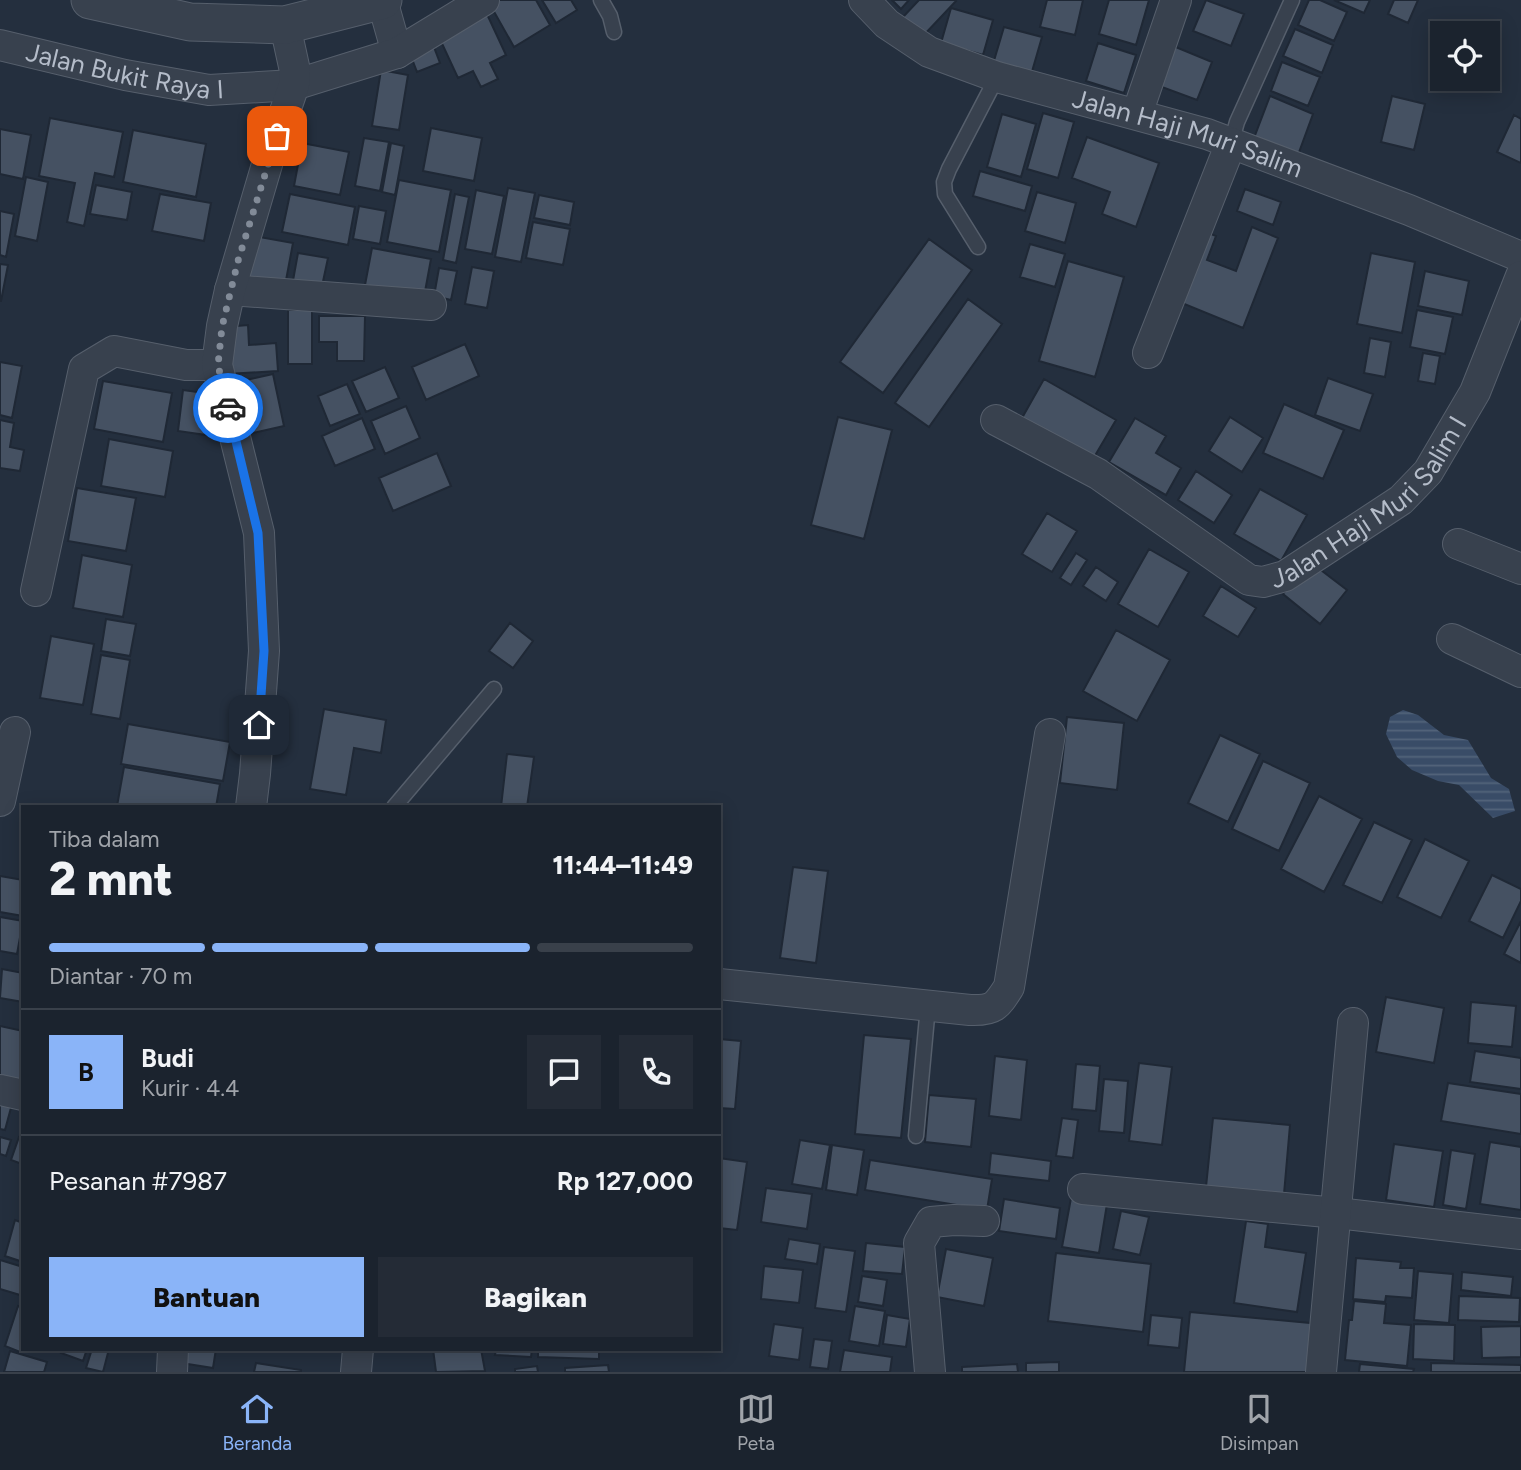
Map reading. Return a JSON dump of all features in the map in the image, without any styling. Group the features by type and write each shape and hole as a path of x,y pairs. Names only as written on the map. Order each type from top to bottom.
{"street":[{"path":"90,0 190,22 291,56"},
{"path":"251,805 264,651 258,533 218,365 222,327 230,290 268,161 291,56 383,0 397,53"},
{"name":"Jalan Bukit Raya I","path":"0,45 125,75 209,90 291,56 397,53 484,0"},
{"name":"Jalan Haji Muri Salim","path":"864,0 887,24 929,52 997,77 1137,114 1231,143 1409,210 1521,257"},
{"path":"1137,114 1176,0"},
{"path":"1148,353 1231,143"},
{"name":"Jalan Haji Muri Salim I","path":"996,421 1098,474 1249,580 1263,582 1285,576 1401,500 1428,472 1475,392 1521,276"},
{"path":"230,290 431,305"},
{"path":"36,591 84,369 114,351 186,365 218,365"},
{"path":"1458,544 1521,569"},
{"path":"1452,639 1521,672"},
{"path":"0,801 15,732"},
{"path":"721,984 987,1011 999,1004 1009,987 1050,734"},
{"path":"1321,1372 1353,1023"},
{"path":"0,1090 21,1095"},
{"path":"1083,1189 1521,1234"},
{"path":"930,1372 919,1243 931,1223 954,1220 984,1221"},
{"path":"172,1372 173,1351"},
{"path":"356,1372 358,1351"}],"lane":[{"path":"601,0 610,16 614,32"},
{"path":"1231,143 1237,122 1292,0"},
{"path":"978,247 946,194 944,182 997,77"},
{"path":"396,805 494,689"},
{"path":"916,1136 928,1006"}],"water":[{"path":"1403,710 1418,715 1444,735 1468,740 1491,778 1509,789 1515,811 1493,818 1459,785 1438,781 1412,770 1397,757 1386,734 1390,717"}],"building":[{"path":"536,0 550,25 514,47 488,1"},
{"path":"542,0 571,0 577,10 556,23"},
{"path":"892,0 909,0 901,9"},
{"path":"919,0 956,1 923,36 903,17"},
{"path":"1047,0 1083,0 1075,35 1040,27"},
{"path":"1109,0 1149,0 1136,45 1099,34"},
{"path":"1206,0 1244,14 1231,46 1193,31"},
{"path":"1309,0 1320,0 1347,12 1334,41 1298,25"},
{"path":"1334,0 1370,0 1364,13"},
{"path":"1394,0 1418,0 1408,23 1388,14"},
{"path":"951,8 993,20 983,55 941,43"},
{"path":"486,12 506,55 490,63 498,79 481,87 473,71 458,78 438,35"},
{"path":"1004,27 1042,37 1031,75 993,64"},
{"path":"1295,29 1333,45 1322,73 1283,56"},
{"path":"432,42 440,63 417,72 409,51"},
{"path":"1098,43 1136,55 1124,93 1086,81"},
{"path":"1166,43 1212,62 1197,100 1151,83"},
{"path":"1282,62 1320,77 1308,106 1271,91"},
{"path":"381,70 408,75 399,130 372,126"},
{"path":"1270,96 1313,114 1298,155 1254,138"},
{"path":"1392,96 1425,104 1414,150 1381,142"},
{"path":"1043,113 1074,122 1058,178 1027,169"},
{"path":"1002,114 1036,124 1021,177 987,167"},
{"path":"1514,115 1521,119 1521,163 1497,152"},
{"path":"50,118 123,132 114,177 95,173 84,226 67,222 75,183 39,176"},
{"path":"431,128 482,138 474,181 423,171"},
{"path":"0,129 31,135 23,179 0,174"},
{"path":"133,130 206,144 196,197 123,182"},
{"path":"1087,137 1159,163 1136,227 1102,214 1110,192 1072,178"},
{"path":"364,138 389,142 380,191 355,186"},
{"path":"302,143 349,152 340,195 294,186"},
{"path":"391,143 404,146 395,195 382,192"},
{"path":"980,171 1032,186 1025,211 973,196"},
{"path":"26,177 48,182 37,241 15,236"},
{"path":"399,180 451,190 439,252 387,242"},
{"path":"96,185 132,192 127,220 90,214"},
{"path":"508,188 535,193 521,262 495,257"},
{"path":"1245,189 1281,202 1273,225 1237,211"},
{"path":"476,190 504,196 492,254 465,249"},
{"path":"1037,192 1076,203 1065,243 1025,231"},
{"path":"160,194 211,203 204,241 152,231"},
{"path":"290,194 355,207 348,245 282,232"},
{"path":"455,194 469,197 456,263 443,260"},
{"path":"539,195 574,202 570,225 534,218"},
{"path":"359,206 386,211 380,244 353,239"},
{"path":"0,211 14,214 6,257 0,255"},
{"path":"533,222 570,229 563,265 526,258"},
{"path":"1252,227 1278,238 1243,328 1172,299 1199,229 1216,236 1207,260 1236,271"},
{"path":"248,235 293,243 284,291 239,283"},
{"path":"929,239 972,270 883,393 840,362"},
{"path":"1030,244 1065,254 1055,287 1020,277"},
{"path":"372,248 431,259 424,297 365,285"},
{"path":"298,253 328,258 321,291 292,286"},
{"path":"1371,253 1415,262 1402,333 1357,324"},
{"path":"1068,261 1124,277 1095,377 1039,361"},
{"path":"0,264 8,265 1,301 0,301"},
{"path":"472,267 494,271 487,308 465,304"},
{"path":"439,268 457,271 451,300 434,296"},
{"path":"1425,271 1469,281 1462,315 1418,306"},
{"path":"968,299 1002,324 929,427 895,403"},
{"path":"288,310 312,310 312,364 288,364"},
{"path":"1417,310 1453,317 1445,354 1410,347"},
{"path":"319,316 365,316 364,361 337,361 337,342 319,342"},
{"path":"248,325 249,345 276,343 278,371 227,374 225,327"},
{"path":"1370,338 1391,342 1385,377 1364,373"},
{"path":"465,344 479,376 426,400 412,367"},
{"path":"1423,353 1440,356 1435,384 1418,381"},
{"path":"0,362 22,366 12,418 0,415"},
{"path":"385,367 399,398 366,412 352,381"},
{"path":"273,374 284,426 244,435 233,383"},
{"path":"1328,378 1373,394 1360,431 1315,415"},
{"path":"1044,379 1116,420 1093,459 1022,418"},
{"path":"103,381 172,393 163,442 94,429"},
{"path":"347,384 360,414 330,426 318,396"},
{"path":"183,390 212,394 206,435 178,431"},
{"path":"1284,404 1344,430 1323,479 1263,453"},
{"path":"406,406 420,438 385,454 371,421"},
{"path":"838,417 892,430 864,539 811,525"},
{"path":"1230,417 1263,438 1242,472 1209,451"},
{"path":"362,418 375,449 335,466 322,436"},
{"path":"1135,418 1166,436 1156,453 1181,468 1166,495 1109,462"},
{"path":"0,420 14,423 10,447 24,450 20,471 0,468"},
{"path":"109,439 173,451 165,497 101,486"},
{"path":"437,453 451,486 393,511 379,478"},
{"path":"1196,471 1232,495 1214,523 1178,500"},
{"path":"77,488 136,498 126,551 68,541"},
{"path":"1260,489 1307,515 1281,561 1234,534"},
{"path":"1047,513 1077,531 1052,572 1022,554"},
{"path":"1149,549 1189,572 1158,627 1118,604"},
{"path":"1076,553 1087,560 1071,585 1060,578"},
{"path":"82,555 132,565 123,617 73,608"},
{"path":"1309,561 1347,590 1320,624 1283,594"},
{"path":"1096,567 1118,582 1106,601 1083,586"},
{"path":"1221,586 1256,608 1238,637 1203,616"},
{"path":"106,619 136,624 130,656 101,651"},
{"path":"510,623 533,641 513,668 489,651"},
{"path":"1116,630 1170,660 1137,721 1083,691"},
{"path":"51,636 94,644 83,705 40,698"},
{"path":"101,655 130,660 120,719 91,714"},
{"path":"324,709 386,720 381,753 354,748 346,795 310,789"},
{"path":"1067,717 1124,723 1117,790 1060,783"},
{"path":"128,724 230,742 223,781 121,764"},
{"path":"1220,735 1260,754 1228,822 1188,803"},
{"path":"507,754 534,757 527,805 501,805"},
{"path":"1263,761 1310,783 1279,851 1232,829"},
{"path":"124,767 220,784 216,805 117,805"},
{"path":"1319,796 1362,819 1324,892 1281,869"},
{"path":"1374,822 1412,840 1382,903 1343,885"},
{"path":"1425,839 1469,861 1441,918 1397,897"},
{"path":"793,867 828,871 816,963 780,958"},
{"path":"1492,875 1521,889 1521,901 1503,938 1469,921"},
{"path":"0,876 21,880 21,916 0,912"},
{"path":"0,917 21,921 17,954 0,951"},
{"path":"1521,921 1521,963 1504,954"},
{"path":"2,969 21,973 21,1002 0,998"},
{"path":"1386,997 1444,1008 1434,1063 1376,1052"},
{"path":"1471,1002 1516,1006 1512,1047 1468,1043"},
{"path":"0,1026 21,1031 21,1082 0,1077"},
{"path":"864,1035 911,1039 901,1138 855,1134"},
{"path":"721,1039 741,1041 735,1109 721,1108"},
{"path":"1475,1051 1521,1058 1521,1089 1470,1082"},
{"path":"995,1056 1027,1060 1021,1120 989,1116"},
{"path":"1139,1063 1172,1067 1162,1145 1129,1141"},
{"path":"1076,1064 1100,1066 1096,1111 1072,1109"},
{"path":"1104,1079 1128,1081 1124,1133 1099,1131"},
{"path":"1448,1083 1521,1094 1521,1134 1441,1121"},
{"path":"929,1095 976,1099 971,1147 925,1142"},
{"path":"0,1100 12,1104 5,1130 0,1129"},
{"path":"1062,1118 1078,1120 1073,1158 1056,1156"},
{"path":"1213,1118 1290,1125 1284,1194 1206,1187"},
{"path":"0,1137 11,1140 6,1156 0,1154"},
{"path":"19,1137 21,1138 21,1164 11,1160"},
{"path":"800,1140 830,1145 822,1189 792,1184"},
{"path":"1490,1142 1521,1147 1521,1210 1480,1204"},
{"path":"1394,1144 1443,1151 1434,1207 1386,1200"},
{"path":"832,1145 864,1150 857,1195 826,1190"},
{"path":"1451,1150 1475,1154 1466,1209 1443,1205"},
{"path":"991,1153 1051,1161 1049,1181 989,1174"},
{"path":"721,1158 747,1162 737,1230 721,1228"},
{"path":"870,1160 992,1179 987,1210 865,1190"},
{"path":"766,1188 812,1194 807,1229 761,1222"},
{"path":"1071,1198 1107,1204 1099,1253 1062,1247"},
{"path":"1004,1199 1060,1208 1056,1239 999,1231"},
{"path":"1121,1211 1149,1217 1140,1255 1113,1249"},
{"path":"15,1220 21,1222 21,1261 5,1256"},
{"path":"1246,1221 1268,1224 1265,1247 1306,1253 1297,1312 1234,1303"},
{"path":"789,1239 820,1244 817,1264 785,1259"},
{"path":"866,1243 905,1247 902,1274 863,1271"},
{"path":"824,1247 855,1251 846,1312 815,1308"},
{"path":"946,1249 993,1258 984,1306 937,1297"},
{"path":"1056,1253 1151,1264 1143,1332 1048,1321"},
{"path":"1356,1258 1401,1262 1400,1268 1414,1268 1412,1298 1386,1296 1385,1302 1353,1299"},
{"path":"0,1260 21,1266 20,1295 0,1289"},
{"path":"764,1266 803,1270 799,1303 761,1299"},
{"path":"1418,1271 1453,1274 1449,1323 1414,1320"},
{"path":"1462,1272 1513,1277 1511,1296 1461,1290"},
{"path":"862,1276 887,1280 883,1306 858,1302"},
{"path":"1459,1296 1520,1298 1519,1322 1458,1320"},
{"path":"1354,1301 1386,1304 1384,1323 1411,1325 1407,1366 1345,1360"},
{"path":"18,1306 21,1307 21,1349 20,1352 5,1346"},
{"path":"855,1306 885,1311 879,1346 849,1341"},
{"path":"1190,1312 1321,1324 1316,1372 1184,1372"},
{"path":"887,1315 910,1319 906,1347 883,1344"},
{"path":"1151,1315 1182,1318 1179,1348 1148,1345"},
{"path":"774,1324 803,1328 799,1360 769,1356"},
{"path":"1414,1324 1455,1325 1454,1361 1413,1359"},
{"path":"1521,1326 1521,1357 1482,1358 1481,1327"},
{"path":"814,1339 832,1341 828,1369 810,1367"},
{"path":"844,1350 892,1357 890,1372 840,1372"},
{"path":"10,1351 47,1362 44,1372 4,1372"},
{"path":"62,1351 86,1351 83,1361 61,1353"},
{"path":"91,1351 108,1351 103,1372 86,1368"},
{"path":"176,1351 216,1351 213,1368 175,1362"},
{"path":"433,1351 481,1351 485,1371 436,1372"},
{"path":"496,1351 532,1351 531,1357 495,1355"},
{"path":"538,1351 599,1351 599,1359 538,1357"},
{"path":"1059,1362 1059,1372 1026,1372 1026,1363"},
{"path":"256,1363 301,1370 301,1372 254,1372"},
{"path":"1431,1363 1521,1365 1521,1372 1431,1372"},
{"path":"1017,1364 1018,1372 962,1372 962,1367"},
{"path":"1360,1364 1414,1369 1413,1372 1359,1372"},
{"path":"608,1365 609,1372 565,1372 565,1368"},
{"path":"537,1366 538,1372 515,1372 515,1369"}],"way so far":[{"path":"228,408 218,365 222,327 238,261 277,136"}],"route":[{"path":"228,408 258,533 264,651 259,725"}]}
